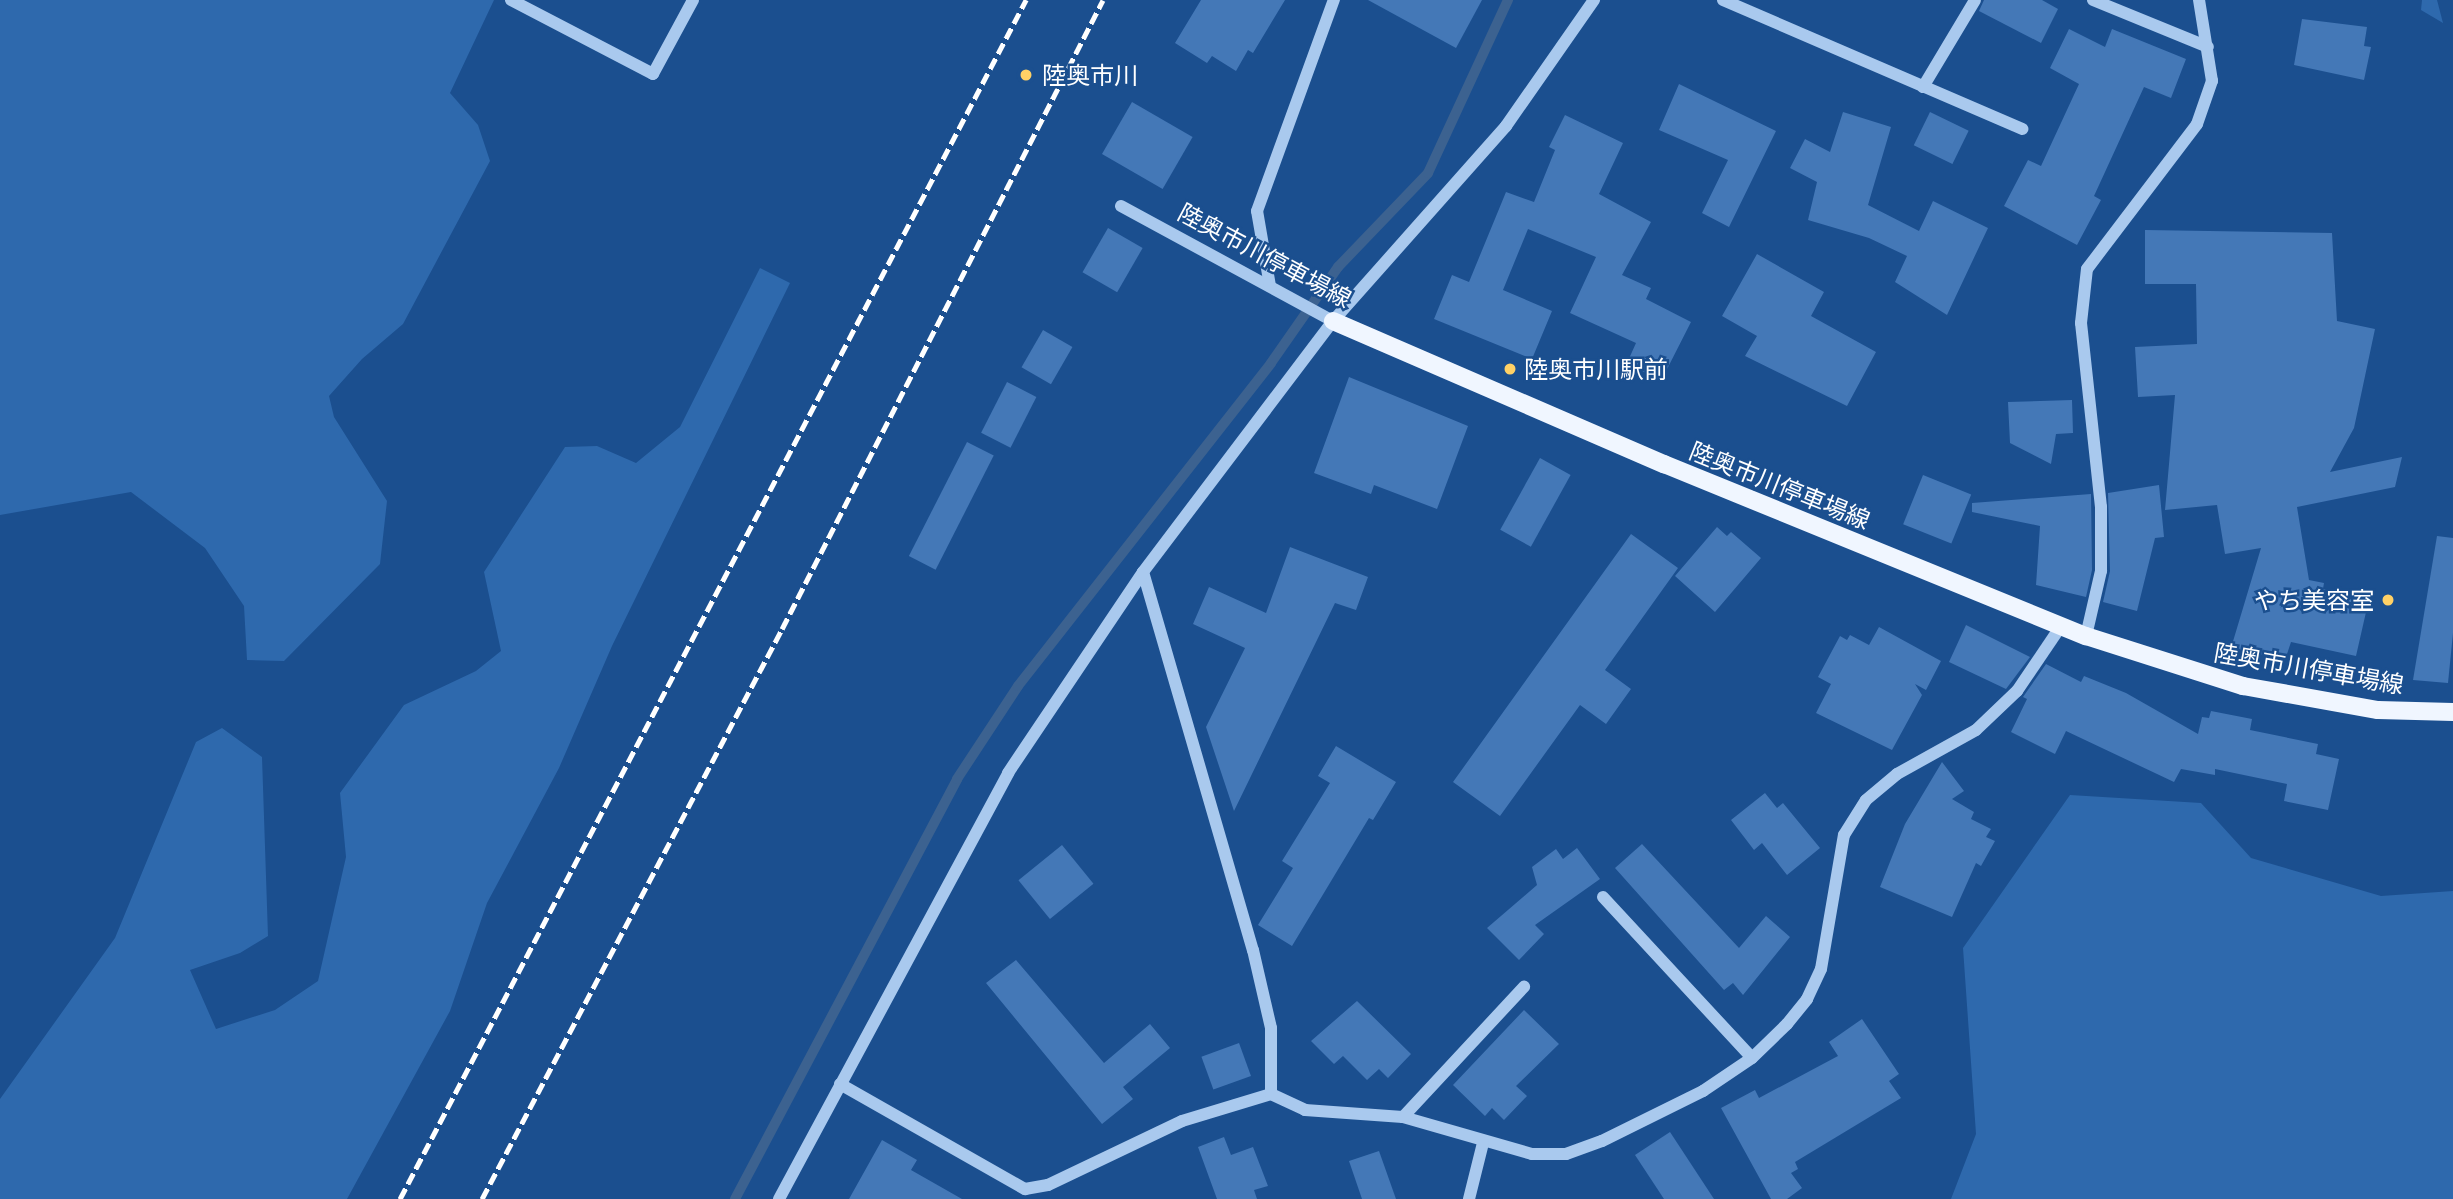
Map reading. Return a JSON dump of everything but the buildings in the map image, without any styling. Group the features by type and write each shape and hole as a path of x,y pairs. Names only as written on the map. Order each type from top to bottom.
{"main road":[{"name":"陸奥市川停車場線","path":"1334,321 1664,464 2086,636 2243,686 2378,710 2453,712"}],"street":[{"path":"511,0 653,74 693,0"},
{"path":"1270,286 1257,211 1334,0"},
{"path":"779,1199 1009,773 1143,572 1334,321 1506,125 1594,0"},
{"path":"1723,0 2022,129"},
{"path":"1923,87 1975,0"},
{"path":"2093,0 2208,47"},
{"path":"2086,636 2101,572 2101,507 2081,323 2087,269 2197,124 2212,81 2199,0"},
{"name":"陸奥市川停車場線","path":"1121,206 1334,321"},
{"path":"1143,572 1252,950 1271,1028 1271,1094"},
{"path":"840,1084 1025,1189 1048,1185 1182,1121 1271,1094 1305,1110 1403,1117 1483,1143 1532,1154 1566,1154 1602,1141 1703,1091 1752,1058 1807,999 1821,969 1844,835 1866,800 1897,774 1976,730 2017,691 2061,626"},
{"path":"1603,897 1752,1058"},
{"path":"1403,1117 1524,987"},
{"path":"1469,1199 1483,1143"}],"shaded area":[{"path":"0,0 494,0 450,93 478,125 490,161 403,324 362,359 329,396 334,417 387,501 380,564 284,661 247,660 244,606 205,548 131,492 0,515"},
{"path":"2422,0 2437,0 2443,23 2421,10"},
{"path":"760,268 790,283 612,646 559,768 487,903 450,1011 347,1199 0,1199 0,1099 115,938 196,742 222,728 262,757 268,936 240,953 190,970 216,1029 275,1010 318,981 346,857 340,793 404,705 476,671 501,651 484,572 565,447 597,446 636,463 680,427"},
{"path":"2070,795 2201,803 2251,858 2381,896 2453,891 2453,1199 1951,1199 1976,1134 1963,948"}],"waterway":[{"path":"735,1199 957,779 1018,686 1271,363 1338,267 1428,173 1508,0"}],"railway":[{"path":"400,1199 1026,0"},
{"path":"482,1199 782,629 1103,0"}],"place":[{"name":"陸奥市川","path":"1026,75"},
{"name":"陸奥市川駅前","path":"1510,369"},
{"name":"やち美容室","path":"2388,600"}]}
